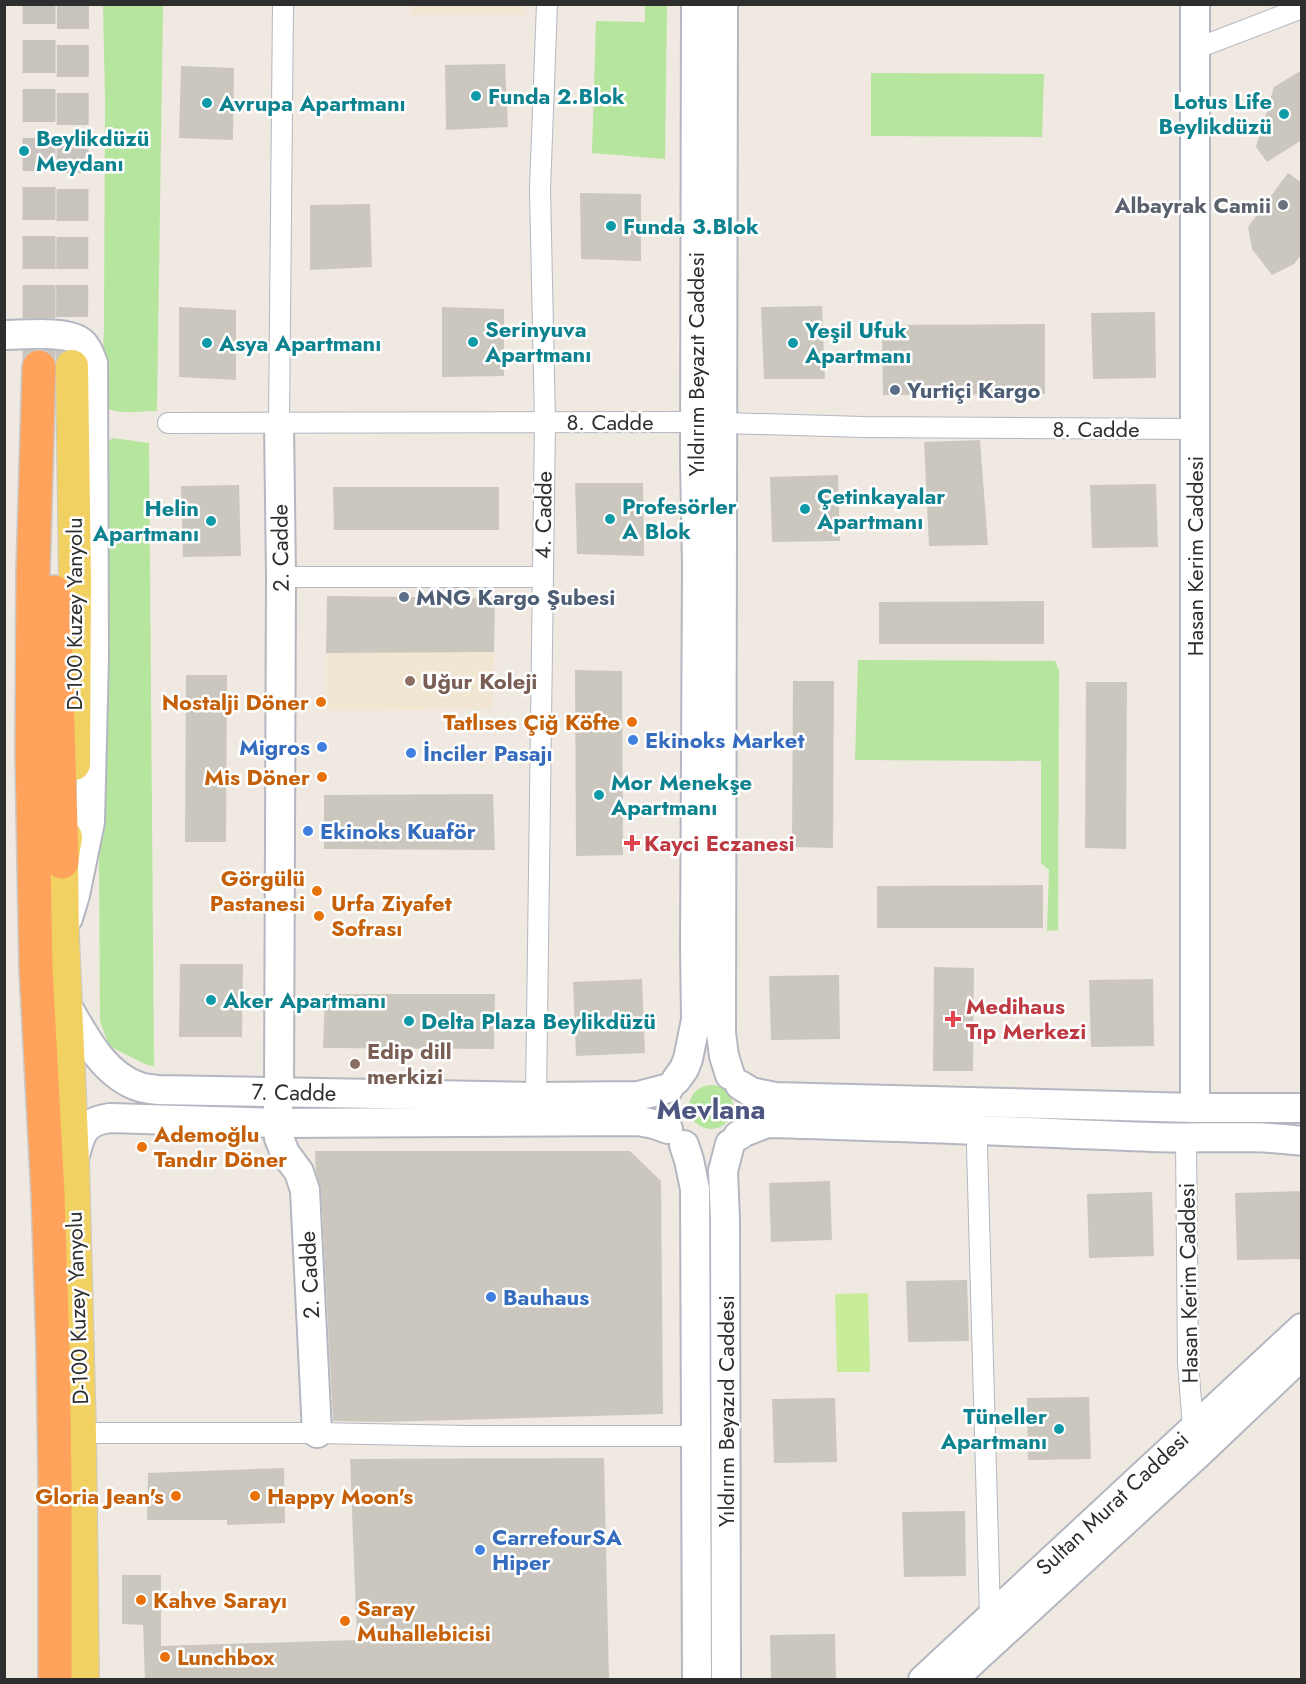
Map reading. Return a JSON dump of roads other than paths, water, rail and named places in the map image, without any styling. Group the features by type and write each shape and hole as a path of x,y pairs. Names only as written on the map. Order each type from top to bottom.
{"highway":[{"path":"39,367 33,574 32,754 36,968 48,1194 53,1346 56,1490 55,1680"},
{"path":"38,412 50,453 52,482 62,862"}],"main road":[{"name":"Yıldırım Beyazıt Caddesi","path":"672,1084 684,1069 688,1059 696,1020 696,4"},
{"name":"Yıldırım Beyazıt Caddesi","path":"723,4 721,1033 724,1056 735,1080"},
{"name":"Hasan Kerim Caddesi","path":"1195,1108 1196,4"},
{"path":"4,335 54,335 74,338 82,342 93,363 94,668 90,822 75,895 63,937"},
{"name":"D-100 Kuzey Yanyolu","path":"72,366 75,581 74,759 72,794 62,862 80,1433 83,1680"},
{"name":"8. Cadde","path":"695,422 723,423"},
{"name":"2. Cadde","path":"279,423 281,577 277,1124 285,1153 299,1172 305,1190 317,1433"},
{"name":"7. Cadde","path":"66,1004 82,1033 104,1063 139,1087 158,1090 536,1097 638,1096 672,1084"},
{"path":"1302,1108 1195,1108 775,1097 751,1092 719,1070 708,1067 696,1068 685,1073 672,1084 665,1098 664,1108 665,1119 676,1137 694,1150 706,1151 717,1150 744,1132 767,1123 1186,1138 1280,1138 1302,1141"},
{"path":"734,1140 745,1125 748,1111 746,1098 735,1080"},
{"name":"7. Cadde","path":"73,1162 82,1133 89,1124 110,1118 277,1124 638,1121 676,1137"},
{"name":"Yıldırım Beyazıd Caddesi","path":"676,1137 689,1160 694,1189 697,1680"},
{"name":"Yıldırım Beyazıd Caddesi","path":"726,1680 723,1170 734,1140"},
{"name":"Sultan Murat Caddesi","path":"923,1680 1302,1328"},
{"name":"Sultan Murat Caddesi","path":"952,1680 1201,1451 1302,1354"}],"street":[{"name":"2. Cadde","path":"279,423 283,4"},
{"name":"4. Cadde","path":"536,1097 545,422 540,189 547,4"},
{"path":"1196,49 1302,8"},
{"name":"8. Cadde","path":"168,423 695,422"},
{"name":"8. Cadde","path":"723,423 863,427 1195,429"},
{"path":"281,577 542,577"},
{"path":"978,1130 990,1616"},
{"name":"Hasan Kerim Caddesi","path":"1186,1138 1188,1362 1192,1428"},
{"path":"80,1433 695,1436"}],"tunnel":[{"path":"39,4 39,367"},
{"path":"72,365 73,4"}],"place":[{"name":"Funda 2.Blok","path":"476,96"},
{"name":"Avrupa Apartmanı","path":"207,103"},
{"name":"Lotus Life Beylikdüzü","path":"1284,114"},
{"name":"Beylikdüzü Meydanı","path":"24,151"},
{"name":"Albayrak Camii","path":"1283,205"},
{"name":"Funda 3.Blok","path":"611,226"},
{"name":"Serinyuva Apartmanı","path":"473,342"},
{"name":"Asya Apartmanı","path":"207,343"},
{"name":"Yeşil Ufuk Apartmanı","path":"793,343"},
{"name":"Yurtiçi Kargo","path":"895,390"},
{"name":"Çetinkayalar Apartmanı","path":"805,509"},
{"name":"Profesörler A Blok","path":"610,519"},
{"name":"Helin Apartmanı","path":"211,521"},
{"name":"MNG Kargo Şubesi","path":"404,597"},
{"name":"Uğur Koleji","path":"410,681"},
{"name":"Nostalji Döner","path":"321,702"},
{"name":"Tatlıses Çiğ Köfte","path":"632,722"},
{"name":"Ekinoks Market","path":"633,740"},
{"name":"Migros","path":"322,747"},
{"name":"İnciler Pasajı","path":"411,753"},
{"name":"Mis Döner","path":"322,777"},
{"name":"Mor Menekşe Apartmanı","path":"599,795"},
{"name":"Ekinoks Kuaför","path":"308,831"},
{"name":"Kayci Eczanesi","path":"632,843"},
{"name":"Görgülü Pastanesi","path":"317,891"},
{"name":"Urfa Ziyafet Sofrası","path":"319,916"},
{"name":"Aker Apartmanı","path":"211,1000"},
{"name":"Medihaus Tıp Merkezi","path":"953,1019"},
{"name":"Delta Plaza Beylikdüzü","path":"409,1021"},
{"name":"Edip dill merkizi","path":"355,1064"},
{"name":"Ademoğlu Tandır Döner","path":"142,1147"},
{"name":"Bauhaus","path":"491,1297"},
{"name":"Tüneller Apartmanı","path":"1059,1429"},
{"name":"Gloria Jean's","path":"176,1496"},
{"name":"Happy Moon's","path":"255,1496"},
{"name":"CarrefourSA Hiper","path":"480,1550"},
{"name":"Kahve Sarayı","path":"141,1600"},
{"name":"Saray Muhallebicisi","path":"345,1621"},
{"name":"Lunchbox","path":"165,1657"}],"district":[{"name":"Mevlana","path":"711,1109"}]}
